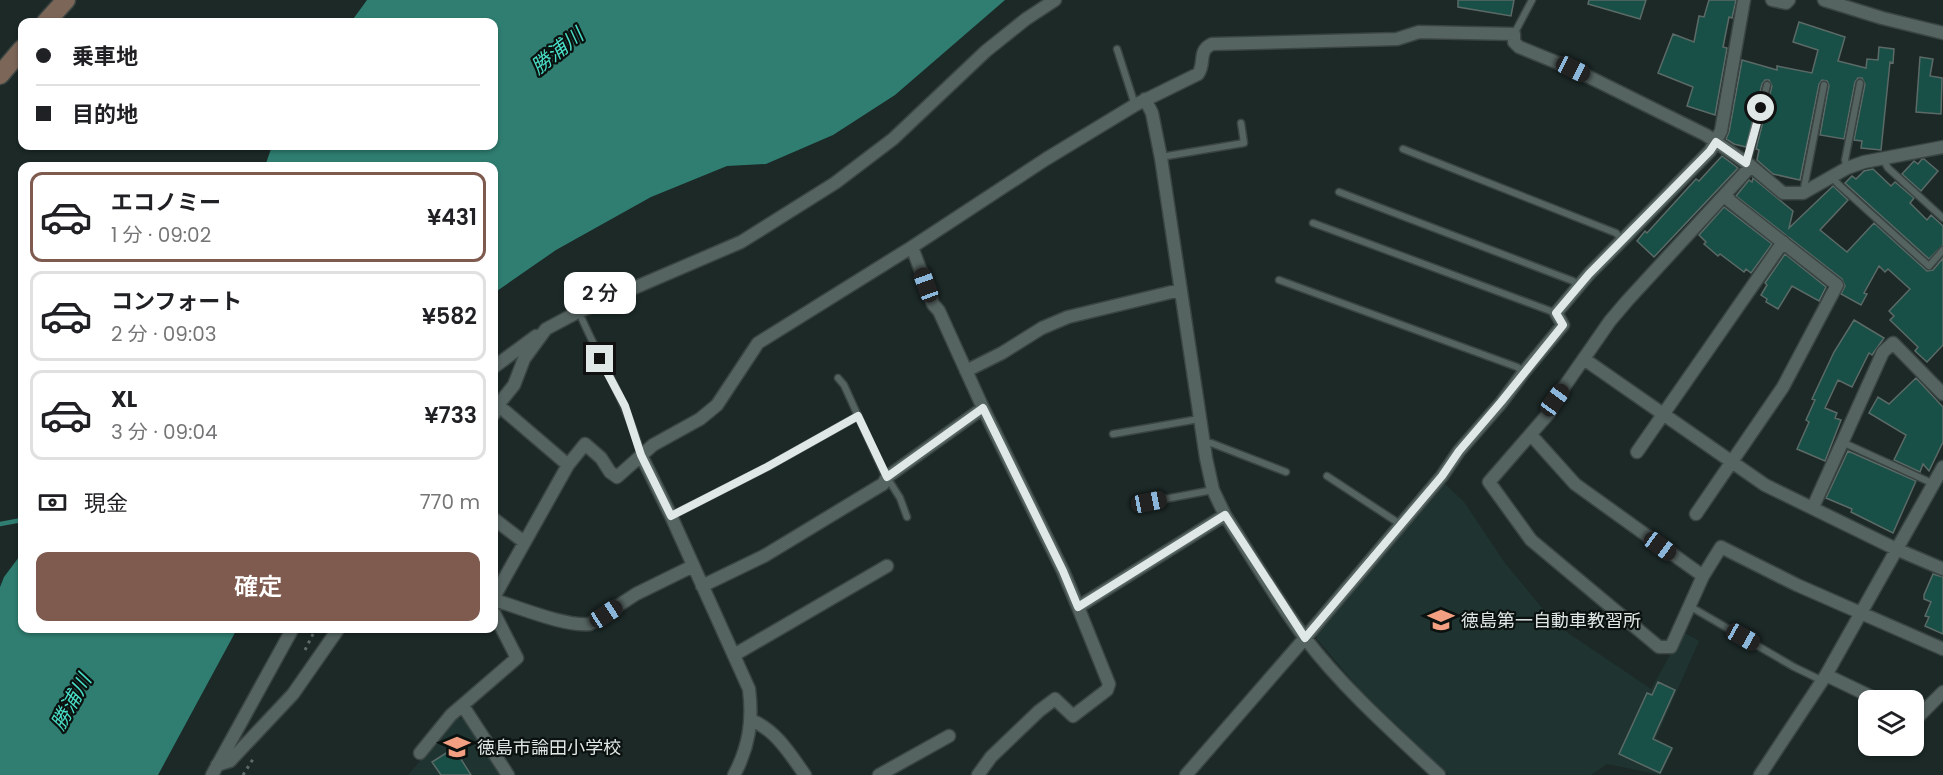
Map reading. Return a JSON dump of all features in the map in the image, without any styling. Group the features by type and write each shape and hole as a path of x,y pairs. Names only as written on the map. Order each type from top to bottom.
{"main road":[{"path":"50,18 66,0"},
{"path":"0,75 18,54"}],"street":[{"path":"498,364 546,329 580,316 741,242 835,183 893,139 986,51 1026,19 1055,0"},
{"path":"1186,775 1305,638 1563,325 1556,313 1622,240 1710,151 1721,131 1744,0"},
{"path":"1772,0 1786,3 1789,0"},
{"path":"1824,0 1882,18 1943,33"},
{"path":"498,591 568,465 585,444 601,458 616,477 653,445 700,419 717,405 758,344 1046,159 1140,102 1198,74 1202,69 1202,52 1212,44 1397,39 1419,32 1514,34 1514,42 1519,47 1592,78 1706,135 1749,165 1783,193 1803,193 1847,168 1943,147"},
{"path":"1140,102 1152,112 1161,158 1203,443 1214,490 1225,515 1305,638 1339,677 1439,775"},
{"path":"1749,165 1610,321 1555,400 1549,413 1489,482 1531,540 1659,648 1671,647 1704,576 1721,547 1861,614 1943,650"},
{"path":"1696,514 1783,387 1837,285 1730,201 1725,194"},
{"path":"1637,452 1783,242"},
{"path":"912,247 933,304 939,311 983,408 1063,571 1109,684 1107,690 1073,716 1055,699 1039,711 991,757 978,775"},
{"path":"966,371 1002,353 1042,328 1068,317 1180,290"},
{"path":"498,407 514,385 524,360 546,329"},
{"path":"1813,507 1883,352 1893,343 1943,394"},
{"path":"1584,359 1765,485 1896,549 1943,568"},
{"path":"702,586 764,556 883,484 887,477 983,408"},
{"path":"498,412 568,465"},
{"path":"1531,435 1575,484 1704,576"},
{"path":"641,455 749,689 751,720 748,744 734,775"},
{"path":"1760,775 1824,678 1943,467"},
{"path":"1078,607 1225,515"},
{"path":"498,522 524,542"},
{"path":"498,599 548,616 582,625 590,624 636,594 693,566"},
{"path":"734,656 887,566"},
{"path":"420,753 451,715 517,658 498,621"},
{"path":"215,770 290,633"},
{"path":"215,770 230,761 286,701 335,633"},
{"path":"1824,678 1858,692"},
{"path":"1924,711 1943,692"},
{"path":"463,706 508,775"},
{"path":"751,720 763,725 773,734 805,775"},
{"path":"879,775 949,736"}],"lane":[{"path":"1514,34 1532,0"},
{"path":"1118,49 1140,102"},
{"path":"1847,168 1845,160 1860,83"},
{"path":"1749,165 1767,85"},
{"path":"1803,193 1824,85"},
{"path":"1161,158 1244,143 1241,123"},
{"path":"1403,149 1616,233 1622,240"},
{"path":"1884,159 1888,168 1943,218"},
{"path":"1831,176 1929,266 1943,250"},
{"path":"1339,192 1572,282 1578,287"},
{"path":"1314,223 1556,313"},
{"path":"1279,280 1517,367 1524,372"},
{"path":"580,316 625,406 641,455"},
{"path":"838,378 843,384 887,477 900,498 907,517"},
{"path":"671,516 767,467 858,416"},
{"path":"1113,434 1199,419"},
{"path":"1842,442 1934,484"},
{"path":"1203,443 1212,443 1286,472"},
{"path":"1327,476 1400,524"},
{"path":"1149,502 1214,490"},
{"path":"1691,607 1794,667 1824,678"}],"shaded area":[{"name":"徳島第一自動車教習所","path":"1442,481 1464,502 1505,563 1542,608 1568,633 1651,689 1683,632 1699,641 1656,738 1674,748 1661,775 1607,764 1591,775 1449,775 1361,691 1317,639 1317,633"},
{"name":"徳島市論田小学校","path":"464,718 502,775 408,775 456,719"}],"water":[{"name":"勝浦川","path":"367,0 1005,0 895,95 833,135 766,164 727,166 651,197 556,250 498,290 498,162 266,162 271,150 498,150 498,18 354,18"},
{"name":"勝浦川","path":"18,558 18,633 235,633 158,775 0,775 0,587 4,577"}],"building":[{"path":"1458,0 1514,0 1511,16 1458,7"},
{"path":"1589,0 1646,0 1640,19 1588,4"},
{"path":"1709,0 1736,0 1732,18 1729,17 1723,47 1727,48 1715,115 1687,106 1693,87 1658,73 1673,34 1694,42 1699,16 1704,17"},
{"path":"1799,22 1845,37 1838,61 1866,68 1867,59 1878,60 1879,47 1894,49 1893,63 1890,62 1881,150 1861,148 1862,141 1854,140 1865,84 1862,78 1858,78 1855,82 1844,139 1820,135 1829,85 1827,81 1822,80 1819,84 1800,180 1773,174 1757,160 1759,150 1756,149 1772,86 1769,80 1765,80 1762,84 1746,147 1726,139 1742,60 1777,70 1777,66 1812,73 1818,50 1793,42"},
{"path":"1920,57 1933,59 1930,76 1942,78 1941,114 1916,112"},
{"path":"1722,156 1738,168 1654,257 1637,241 1696,179 1699,181"},
{"path":"1922,159 1938,171 1921,191 1902,174 1914,161 1918,164"},
{"path":"1873,169 1891,186 1895,182 1914,198 1910,203 1927,220 1931,215 1943,226 1943,245 1929,259 1845,183 1852,176 1856,179 1864,171"},
{"path":"1753,178 1793,211 1789,228 1833,186 1848,200 1820,230 1847,252 1874,223 1927,271 1933,270 1943,258 1943,345 1927,362 1915,351 1918,347 1890,320 1894,316 1889,311 1910,289 1888,269 1885,272 1879,266 1864,293 1867,294 1861,305 1841,294 1845,286 1842,279 1736,196 1749,180 1752,182"},
{"path":"1724,207 1772,244 1751,273 1746,269 1744,272 1720,254 1718,256 1704,244 1706,242 1699,235"},
{"path":"1785,254 1826,287 1819,301 1792,286 1778,309 1766,302 1767,299 1761,295 1767,285 1765,283"},
{"path":"1854,320 1884,338 1872,355 1869,353 1852,387 1838,380 1825,408 1837,413 1835,418 1841,420 1825,461 1797,449 1809,422 1806,420 1815,400 1812,399 1834,352"},
{"path":"1916,378 1943,407 1943,442 1929,471 1923,464 1920,472 1894,460 1906,435 1869,413 1878,397 1889,404"},
{"path":"1848,451 1916,481 1893,533 1851,512 1852,509 1826,498"},
{"path":"1933,574 1943,577 1943,634 1925,626 1929,617 1925,616 1931,602 1924,599 1924,595"},
{"path":"1658,682 1675,690 1653,739 1672,748 1660,773 1619,754 1647,693 1652,695"},
{"path":"454,748 471,775 441,775 432,762"}],"waterway":[{"path":"0,524 18,521"}],"place":[{"name":"徳島第一自動車教習所","path":"1441,620"},
{"name":"徳島市論田小学校","path":"457,747"}],"route":[{"path":"600,359 625,406 641,455 671,516 767,467 858,416 887,477 983,408 1023,487 1078,607 1225,515 1305,638 1442,476 1459,451 1563,325 1556,313 1589,274 1710,151 1716,142 1746,163 1761,108"}]}
